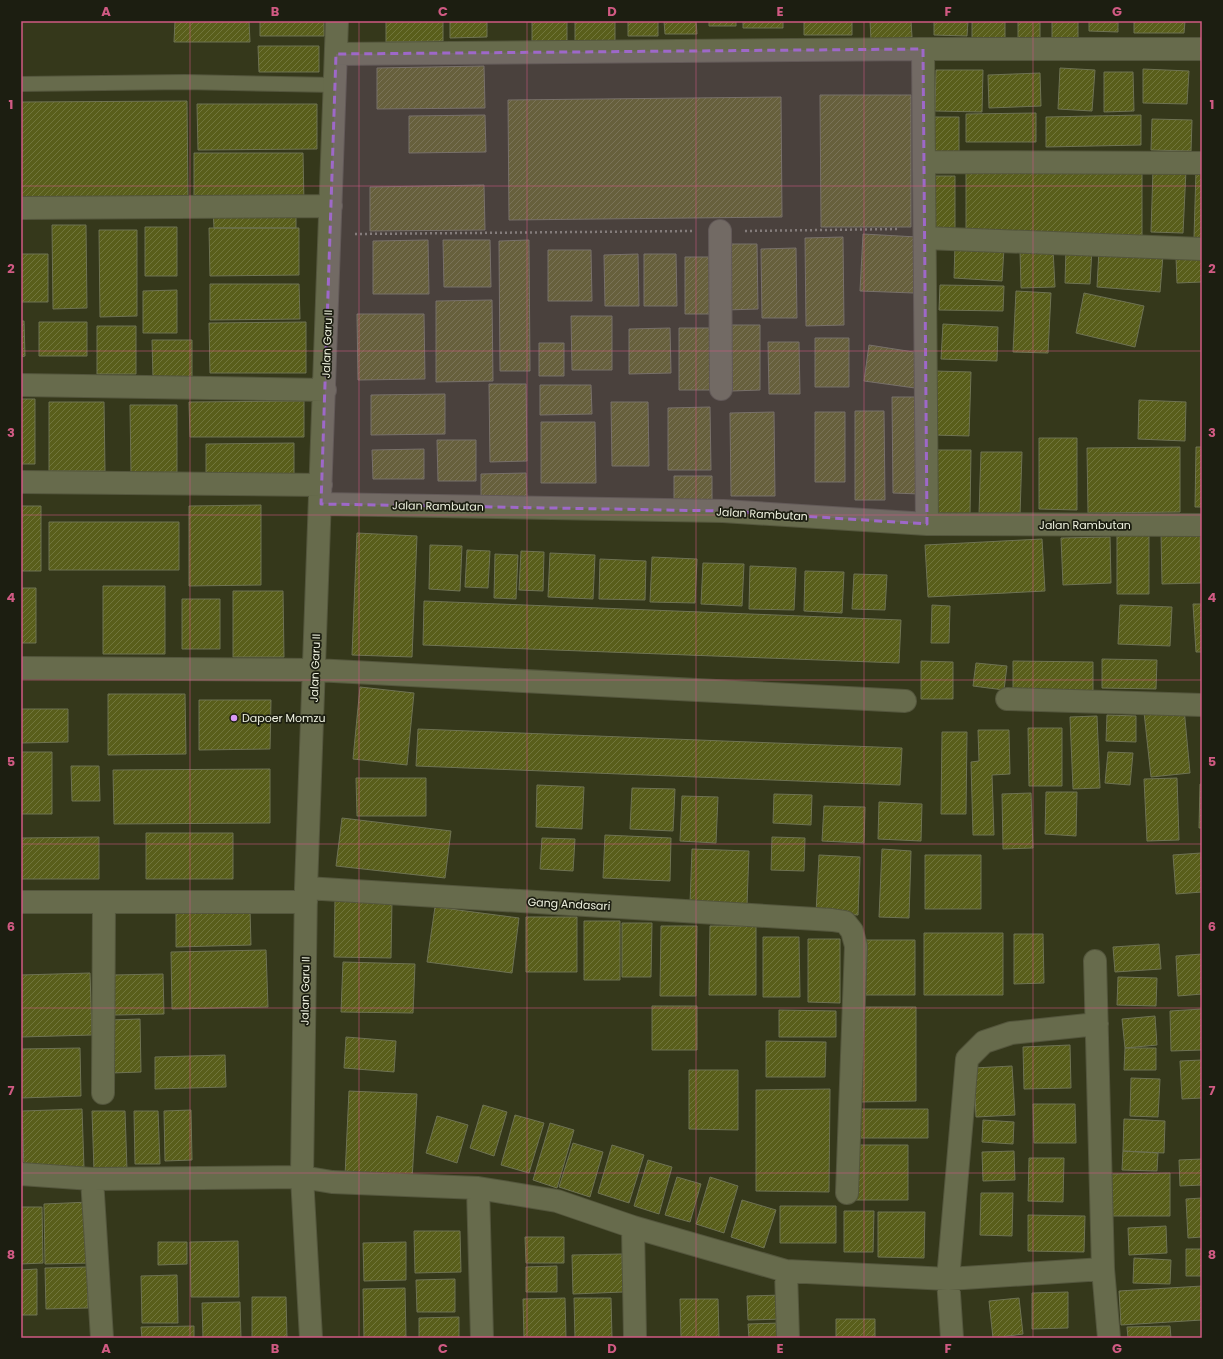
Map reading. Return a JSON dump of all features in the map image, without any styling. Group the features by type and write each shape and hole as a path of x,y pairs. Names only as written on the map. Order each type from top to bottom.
{"street":[{"name":"Jalan Garu II","path":"311,1338 302,1177 306,895 336,85 337,21"},
{"path":"336,54 1202,48"},
{"path":"923,49 927,524"},
{"path":"925,162 1202,163"},
{"path":"21,208 331,206"},
{"path":"720,231 721,388"},
{"path":"925,234 1202,249"},
{"path":"21,385 325,390"},
{"name":"Jalan Rambutan","path":"21,482 723,511 927,524 1202,525"},
{"path":"21,668 315,670 905,701"},
{"path":"1007,699 1202,705"},
{"name":"Gang Andasari","path":"21,902 104,903 306,895 832,920 845,922 852,931 856,946 848,1193"},
{"path":"103,1093 104,903"},
{"path":"1095,961 1103,1269 1109,1338"},
{"path":"952,1338 948,1279 967,1059 984,1042 1011,1033 1097,1024"},
{"path":"21,1174 92,1179 302,1177 332,1182 478,1188 557,1201 633,1227 786,1270 948,1279 1103,1269"},
{"path":"92,1179 102,1338"},
{"path":"478,1188 482,1338"},
{"path":"633,1227 635,1338"},
{"path":"786,1270 788,1338"}],"lane":[{"path":"21,84 185,82 336,85"}],"path":[{"path":"330,234 720,231 925,234"}],"highlighted area":[{"path":"923,49 927,524 723,511 321,504 336,54"}],"building":[{"path":"175,21 249,21 250,42 174,42"},
{"path":"260,21 324,21 324,36 260,36"},
{"path":"386,21 443,21 443,41 386,42"},
{"path":"450,21 487,21 487,37 450,38"},
{"path":"532,21 567,21 567,41 532,41"},
{"path":"575,21 615,21 615,44 575,45"},
{"path":"628,21 658,21 658,36 628,36"},
{"path":"664,21 696,21 697,34 665,34"},
{"path":"709,21 736,21 736,26 709,26"},
{"path":"743,21 783,21 783,28 743,28"},
{"path":"804,21 852,21 852,35 804,35"},
{"path":"870,21 911,21 912,37 871,40"},
{"path":"934,21 968,21 967,36 934,35"},
{"path":"972,21 1005,21 1005,42 972,42"},
{"path":"1018,21 1040,21 1040,43 1018,43"},
{"path":"1052,21 1078,21 1078,41 1052,40"},
{"path":"1089,21 1118,21 1118,32 1089,31"},
{"path":"1134,21 1185,21 1184,33 1134,33"},
{"path":"258,46 319,46 319,72 259,72"},
{"path":"484,66 485,108 377,109 377,68"},
{"path":"1060,68 1095,70 1092,111 1058,109"},
{"path":"1143,69 1189,71 1187,104 1143,103"},
{"path":"936,70 983,70 982,112 935,111"},
{"path":"1104,72 1133,72 1134,111 1104,112"},
{"path":"1040,73 1041,106 989,108 988,75"},
{"path":"820,95 911,95 911,227 821,227"},
{"path":"781,97 782,217 509,220 508,100"},
{"path":"187,101 188,200 21,200 21,102"},
{"path":"197,104 317,104 317,149 198,150"},
{"path":"1036,113 1036,142 966,142 966,114"},
{"path":"485,115 486,152 409,153 409,116"},
{"path":"1141,115 1141,145 1046,147 1046,117"},
{"path":"929,117 959,117 959,156 929,156"},
{"path":"1152,119 1192,120 1191,151 1151,150"},
{"path":"194,153 303,153 304,204 194,204"},
{"path":"1153,169 1186,170 1183,233 1151,232"},
{"path":"1196,170 1202,171 1202,238 1194,238"},
{"path":"966,172 1142,172 1142,237 966,237"},
{"path":"932,176 955,176 955,229 931,229"},
{"path":"484,185 485,230 370,231 370,187"},
{"path":"213,208 296,208 296,228 214,228"},
{"path":"52,225 86,225 87,308 53,309"},
{"path":"145,227 177,227 177,276 145,276"},
{"path":"209,228 299,228 299,275 210,276"},
{"path":"99,230 137,230 137,316 100,317"},
{"path":"863,234 917,237 914,293 860,291"},
{"path":"843,237 844,325 806,326 805,238"},
{"path":"428,240 429,294 373,294 373,241"},
{"path":"443,240 490,240 491,287 444,287"},
{"path":"529,240 530,371 500,371 499,241"},
{"path":"726,244 757,244 758,309 726,310"},
{"path":"955,245 1004,248 1002,281 954,278"},
{"path":"796,248 797,318 762,318 761,249"},
{"path":"1053,249 1055,287 1021,288 1020,250"},
{"path":"1066,249 1092,249 1090,284 1065,283"},
{"path":"548,250 591,250 592,301 548,301"},
{"path":"1099,250 1163,255 1160,292 1097,287"},
{"path":"21,254 48,254 48,302 21,302"},
{"path":"638,254 639,306 605,306 604,255"},
{"path":"644,254 676,254 677,306 644,306"},
{"path":"685,257 709,257 710,314 685,314"},
{"path":"1176,257 1202,257 1202,282 1177,283"},
{"path":"210,284 299,284 300,319 210,320"},
{"path":"940,285 1004,286 1003,311 939,310"},
{"path":"177,290 177,333 143,333 143,291"},
{"path":"1016,291 1051,293 1048,353 1013,352"},
{"path":"1084,293 1144,306 1135,347 1076,333"},
{"path":"492,300 493,381 436,382 436,301"},
{"path":"357,314 424,314 425,379 358,380"},
{"path":"571,316 612,316 612,370 572,370"},
{"path":"21,321 24,321 25,356 21,357"},
{"path":"39,322 87,322 87,356 39,356"},
{"path":"306,322 306,373 210,373 209,323"},
{"path":"943,324 998,327 997,361 941,359"},
{"path":"731,325 760,325 760,390 732,391"},
{"path":"97,326 136,326 136,374 97,374"},
{"path":"670,328 671,373 629,374 629,329"},
{"path":"679,328 710,328 711,390 679,390"},
{"path":"815,338 849,338 849,387 815,387"},
{"path":"152,340 192,340 192,377 153,378"},
{"path":"768,342 799,342 800,394 769,394"},
{"path":"539,343 564,343 564,376 539,376"},
{"path":"869,345 920,353 915,388 864,381"},
{"path":"935,371 971,372 969,436 934,435"},
{"path":"489,384 526,384 527,461 490,462"},
{"path":"540,385 591,385 592,414 540,415"},
{"path":"445,394 445,434 371,435 371,395"},
{"path":"892,397 919,397 920,494 893,493"},
{"path":"21,399 35,399 35,464 21,464"},
{"path":"1139,400 1186,402 1185,441 1138,439"},
{"path":"304,401 304,437 190,437 189,402"},
{"path":"49,402 104,402 105,471 49,471"},
{"path":"611,402 648,402 649,466 612,466"},
{"path":"130,405 177,405 177,472 131,473"},
{"path":"710,407 711,470 668,470 668,408"},
{"path":"855,411 884,411 885,500 855,500"},
{"path":"774,412 775,496 731,496 730,413"},
{"path":"815,412 845,412 845,482 815,482"},
{"path":"541,422 595,422 596,483 541,483"},
{"path":"1039,438 1077,438 1077,510 1039,509"},
{"path":"437,440 476,440 476,481 438,481"},
{"path":"294,443 294,476 206,477 206,444"},
{"path":"1180,447 1180,512 1088,513 1087,448"},
{"path":"1196,447 1202,447 1202,507 1195,507"},
{"path":"424,449 424,479 373,479 372,450"},
{"path":"937,450 971,450 970,514 936,513"},
{"path":"981,452 1022,452 1020,515 979,514"},
{"path":"526,473 527,499 481,499 481,474"},
{"path":"674,476 712,476 712,503 674,503"},
{"path":"261,505 261,585 189,586 189,506"},
{"path":"21,506 41,506 41,571 21,571"},
{"path":"49,522 179,522 179,570 49,570"},
{"path":"1117,528 1149,528 1149,594 1117,594"},
{"path":"1200,532 1201,583 1162,584 1161,533"},
{"path":"357,533 417,536 412,657 352,655"},
{"path":"1110,537 1111,583 1063,585 1061,538"},
{"path":"1042,539 1045,591 928,597 925,545"},
{"path":"430,545 462,546 460,591 429,589"},
{"path":"467,550 490,551 488,588 465,587"},
{"path":"521,551 544,552 543,591 519,590"},
{"path":"550,553 595,555 593,599 548,597"},
{"path":"495,554 518,555 516,599 494,598"},
{"path":"652,557 697,559 695,603 650,602"},
{"path":"600,559 646,561 645,600 599,599"},
{"path":"703,563 744,564 742,606 701,604"},
{"path":"750,566 796,568 794,610 749,609"},
{"path":"805,571 844,572 842,613 804,611"},
{"path":"854,574 887,575 885,610 852,609"},
{"path":"103,586 165,586 165,654 103,654"},
{"path":"21,588 36,588 36,643 21,643"},
{"path":"233,591 283,591 284,657 233,657"},
{"path":"182,599 220,599 220,649 182,649"},
{"path":"424,601 901,620 899,663 423,645"},
{"path":"1193,604 1202,604 1202,652 1196,652"},
{"path":"932,605 950,606 949,643 931,643"},
{"path":"1120,605 1172,607 1170,646 1118,644"},
{"path":"1102,659 1157,660 1156,689 1102,688"},
{"path":"921,661 953,662 953,699 921,699"},
{"path":"1013,661 1093,662 1093,691 1013,691"},
{"path":"976,663 1007,666 1004,690 973,686"},
{"path":"360,687 414,693 407,765 353,759"},
{"path":"108,694 185,694 186,754 108,755"},
{"path":"199,700 271,700 270,749 199,750"},
{"path":"1184,708 1190,773 1151,777 1144,712"},
{"path":"21,709 68,709 68,742 21,743"},
{"path":"1107,715 1136,716 1136,742 1106,741"},
{"path":"1097,716 1100,788 1073,789 1070,717"},
{"path":"1028,728 1062,728 1062,786 1029,786"},
{"path":"418,729 902,748 900,785 416,766"},
{"path":"978,730 1009,730 1010,774 992,775 994,835 973,835 971,762 979,761"},
{"path":"942,732 967,732 966,814 941,814"},
{"path":"21,752 52,752 52,814 21,814"},
{"path":"1108,752 1133,753 1130,785 1105,783"},
{"path":"71,766 99,766 100,801 72,801"},
{"path":"270,769 270,823 114,824 113,770"},
{"path":"356,778 426,778 426,816 357,816"},
{"path":"1177,778 1179,840 1147,841 1144,779"},
{"path":"1200,784 1202,784 1202,828 1199,828"},
{"path":"537,785 584,787 582,829 536,827"},
{"path":"632,788 675,789 673,831 630,829"},
{"path":"1046,792 1077,792 1076,836 1045,834"},
{"path":"1031,793 1033,848 1003,849 1002,794"},
{"path":"774,794 812,795 811,825 773,823"},
{"path":"682,796 718,797 716,843 680,841"},
{"path":"879,802 922,804 921,841 878,839"},
{"path":"824,806 865,807 864,843 822,841"},
{"path":"342,818 451,831 445,878 336,866"},
{"path":"146,833 233,833 233,879 146,879"},
{"path":"605,835 671,838 670,881 603,878"},
{"path":"99,837 99,879 21,879 21,838"},
{"path":"772,837 805,838 804,871 771,870"},
{"path":"542,838 575,839 573,871 540,869"},
{"path":"692,849 749,851 747,905 690,904"},
{"path":"882,849 911,851 909,918 879,917"},
{"path":"1201,853 1202,892 1176,894 1173,855"},
{"path":"819,855 860,857 858,915 816,913"},
{"path":"925,855 981,855 981,909 925,909"},
{"path":"335,900 392,900 391,958 334,957"},
{"path":"435,907 519,918 512,973 427,962"},
{"path":"250,910 251,945 176,947 176,912"},
{"path":"526,917 577,917 577,972 526,972"},
{"path":"584,921 620,921 620,980 584,980"},
{"path":"622,923 652,923 651,977 622,977"},
{"path":"661,926 697,926 696,996 660,996"},
{"path":"710,926 756,926 756,995 709,995"},
{"path":"924,933 1003,933 1003,995 924,995"},
{"path":"1014,934 1043,934 1044,983 1014,984"},
{"path":"763,937 799,937 800,997 763,997"},
{"path":"808,939 840,939 840,1003 808,1002"},
{"path":"863,940 915,940 915,995 862,995"},
{"path":"1159,944 1161,969 1115,972 1113,947"},
{"path":"266,950 268,1007 172,1009 171,952"},
{"path":"1202,954 1202,994 1178,996 1176,956"},
{"path":"343,962 415,964 413,1013 341,1012"},
{"path":"90,973 92,1035 21,1037 21,975"},
{"path":"163,974 164,1014 115,1015 113,975"},
{"path":"1118,977 1157,978 1156,1006 1117,1005"},
{"path":"652,1006 697,1006 697,1050 652,1050"},
{"path":"860,1007 916,1007 916,1101 860,1102"},
{"path":"1202,1009 1202,1050 1171,1051 1170,1011"},
{"path":"779,1010 836,1011 836,1037 779,1037"},
{"path":"1155,1016 1157,1045 1125,1048 1122,1019"},
{"path":"140,1019 141,1072 111,1073 110,1020"},
{"path":"346,1037 396,1041 394,1072 344,1068"},
{"path":"766,1041 826,1042 825,1077 766,1077"},
{"path":"1070,1045 1071,1088 1024,1089 1023,1047"},
{"path":"80,1048 81,1096 21,1098 21,1049"},
{"path":"1125,1048 1156,1048 1156,1070 1124,1070"},
{"path":"225,1055 226,1087 155,1089 155,1057"},
{"path":"1202,1060 1202,1098 1182,1099 1180,1061"},
{"path":"1012,1066 1015,1115 976,1117 974,1068"},
{"path":"689,1070 738,1070 738,1130 689,1129"},
{"path":"1131,1078 1160,1079 1158,1117 1130,1116"},
{"path":"830,1089 829,1192 756,1191 756,1090"},
{"path":"349,1091 417,1094 412,1180 345,1176"},
{"path":"1033,1104 1075,1104 1076,1143 1034,1143"},
{"path":"483,1105 507,1112 494,1156 470,1148"},
{"path":"82,1109 84,1168 24,1169 22,1111"},
{"path":"858,1109 928,1109 928,1138 858,1138"},
{"path":"191,1110 192,1160 165,1161 164,1111"},
{"path":"92,1111 125,1111 127,1170 94,1171"},
{"path":"134,1111 158,1111 160,1164 135,1164"},
{"path":"515,1115 544,1123 529,1173 501,1165"},
{"path":"437,1116 468,1125 457,1163 426,1153"},
{"path":"1124,1119 1165,1121 1164,1153 1123,1151"},
{"path":"983,1120 1014,1122 1013,1144 982,1142"},
{"path":"550,1123 574,1130 557,1188 533,1180"},
{"path":"573,1143 603,1152 590,1197 559,1187"},
{"path":"612,1145 644,1155 629,1203 598,1193"},
{"path":"856,1145 908,1145 908,1200 856,1200"},
{"path":"1014,1151 1015,1180 983,1181 982,1152"},
{"path":"1123,1151 1158,1153 1157,1171 1122,1170"},
{"path":"1029,1158 1064,1158 1063,1202 1028,1201"},
{"path":"1202,1159 1202,1185 1180,1186 1179,1160"},
{"path":"648,1160 672,1167 659,1214 634,1206"},
{"path":"1170,1173 1170,1216 1112,1216 1111,1174"},
{"path":"677,1177 701,1184 690,1222 665,1215"},
{"path":"710,1177 738,1186 724,1233 696,1224"},
{"path":"981,1193 1013,1193 1012,1236 980,1235"},
{"path":"1202,1198 1202,1237 1188,1238 1186,1199"},
{"path":"742,1200 776,1210 764,1248 731,1237"},
{"path":"90,1202 91,1263 45,1264 44,1204"},
{"path":"780,1206 836,1206 836,1243 780,1243"},
{"path":"21,1207 42,1207 43,1263 21,1264"},
{"path":"844,1211 874,1211 873,1252 844,1252"},
{"path":"878,1212 925,1212 924,1258 878,1257"},
{"path":"1028,1215 1085,1216 1084,1252 1028,1251"},
{"path":"1166,1226 1167,1253 1129,1255 1128,1228"},
{"path":"414,1231 460,1231 461,1272 415,1273"},
{"path":"525,1237 564,1237 564,1263 526,1263"},
{"path":"238,1241 239,1297 191,1297 190,1242"},
{"path":"158,1242 187,1242 187,1264 158,1265"},
{"path":"406,1242 406,1280 364,1281 363,1243"},
{"path":"1186,1249 1202,1249 1202,1276 1186,1276"},
{"path":"622,1254 623,1292 573,1294 572,1255"},
{"path":"1134,1258 1171,1260 1170,1284 1133,1283"},
{"path":"557,1266 557,1292 526,1292 526,1267"},
{"path":"87,1267 88,1308 46,1309 45,1268"},
{"path":"37,1269 37,1315 21,1315 21,1270"},
{"path":"177,1275 178,1323 142,1323 141,1276"},
{"path":"455,1279 455,1312 417,1312 416,1280"},
{"path":"1202,1286 1202,1320 1121,1325 1119,1291"},
{"path":"405,1288 406,1338 364,1338 363,1289"},
{"path":"1068,1292 1068,1328 1032,1329 1032,1293"},
{"path":"784,1295 785,1319 748,1320 747,1296"},
{"path":"252,1297 286,1297 287,1338 252,1338"},
{"path":"565,1298 566,1338 524,1338 523,1299"},
{"path":"574,1298 611,1298 612,1338 575,1338"},
{"path":"1019,1298 1023,1334 993,1338 989,1301"},
{"path":"680,1299 718,1299 719,1338 681,1338"},
{"path":"240,1302 241,1338 203,1338 202,1303"},
{"path":"459,1317 459,1338 419,1338 419,1318"},
{"path":"836,1319 875,1319 875,1338 836,1338"},
{"path":"781,1323 782,1338 749,1338 748,1324"},
{"path":"194,1326 194,1338 142,1338 141,1327"},
{"path":"1170,1326 1171,1338 1128,1338 1127,1327"}],"place":[{"name":"Dapoer Momzu","path":"234,718"}]}
